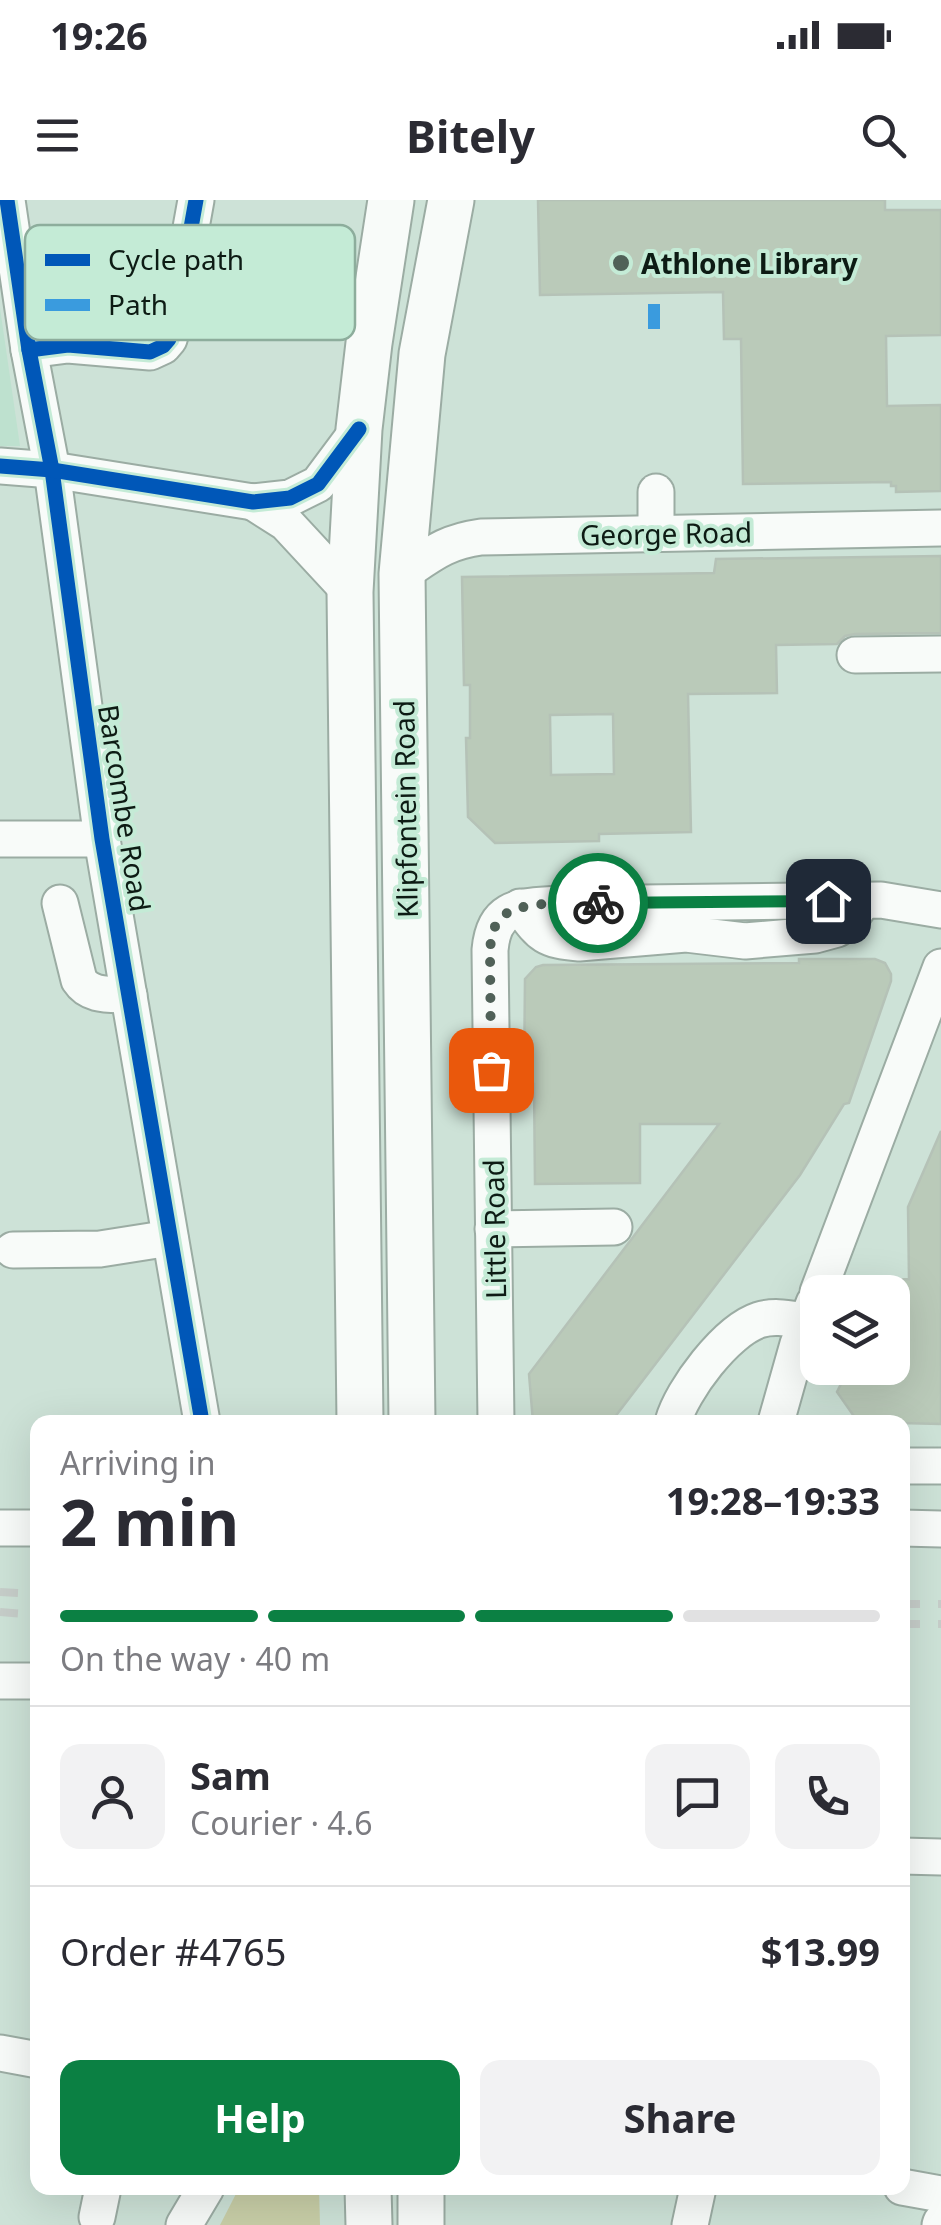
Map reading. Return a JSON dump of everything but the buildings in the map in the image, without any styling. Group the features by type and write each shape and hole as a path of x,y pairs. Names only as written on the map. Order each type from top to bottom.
{"main road":[{"name":"Klipfontein Road","path":"360,1415 350,592 360,429 390,200"},
{"name":"Klipfontein Road","path":"412,1415 402,574 422,354 451,200"},
{"path":"368,2195 369,2225"},
{"path":"421,2195 422,2225"}],"street":[{"name":"Barcombe Road","path":"7,200 25,323"},
{"path":"191,225 196,200"},
{"name":"Barcombe Road","path":"28,340 52,470 102,839 201,1415"},
{"path":"29,350 99,346 150,352 167,340"},
{"path":"0,466 52,470 254,502 290,498 318,484 360,429"},
{"path":"656,492 656,534"},
{"path":"254,502 286,523 350,592"},
{"name":"George Road","path":"402,574 457,540 482,537 941,528"},
{"path":"854,655 941,654"},
{"path":"0,839 102,839"},
{"name":"Little Road","path":"496,1415 490,950 491,936 510,912 559,904 685,918 864,900 941,910"},
{"path":"60,902 79,980 85,990 129,994"},
{"path":"824,1275 941,967"},
{"path":"494,1229 614,1227"},
{"path":"13,1250 100,1248 170,1238"},
{"path":"675,1415 698,1374 734,1335 748,1324 764,1318 783,1318 800,1309"},
{"path":"778,1415 800,1339"},
{"path":"910,1466 941,1466"},
{"path":"0,1528 30,1528"},
{"path":"910,1528 941,1529"},
{"path":"0,1681 30,1680"},
{"path":"910,1856 941,1856"},
{"path":"0,2053 30,2059"},
{"path":"910,2188 941,2194"},
{"path":"184,2225 202,2195"},
{"path":"690,2225 696,2195"}],"shaded area":[{"path":"0,308 20,446 0,446"},
{"path":"235,2195 319,2195 320,2225 220,2225"}],"railway":[{"path":"0,1592 30,1594"},
{"path":"910,1604 941,1604"},
{"path":"0,1612 30,1614"},
{"path":"910,1624 941,1624"}],"marked path":[{"path":"654,304 654,331"}],"cycle path":[{"path":"7,200 25,323"},
{"path":"191,225 196,200"},
{"path":"28,340 52,470 102,839 201,1415"},
{"path":"29,350 68,345 150,352 168,340"},
{"path":"0,466 52,470 253,502 290,498 318,484 359,429"}],"way so far":[{"path":"491,1070 490,950 491,936 500,918 520,907 598,903"}],"place":[{"name":"Athlone Library","path":"621,263"}],"route":[{"path":"598,903 828,901"}]}
